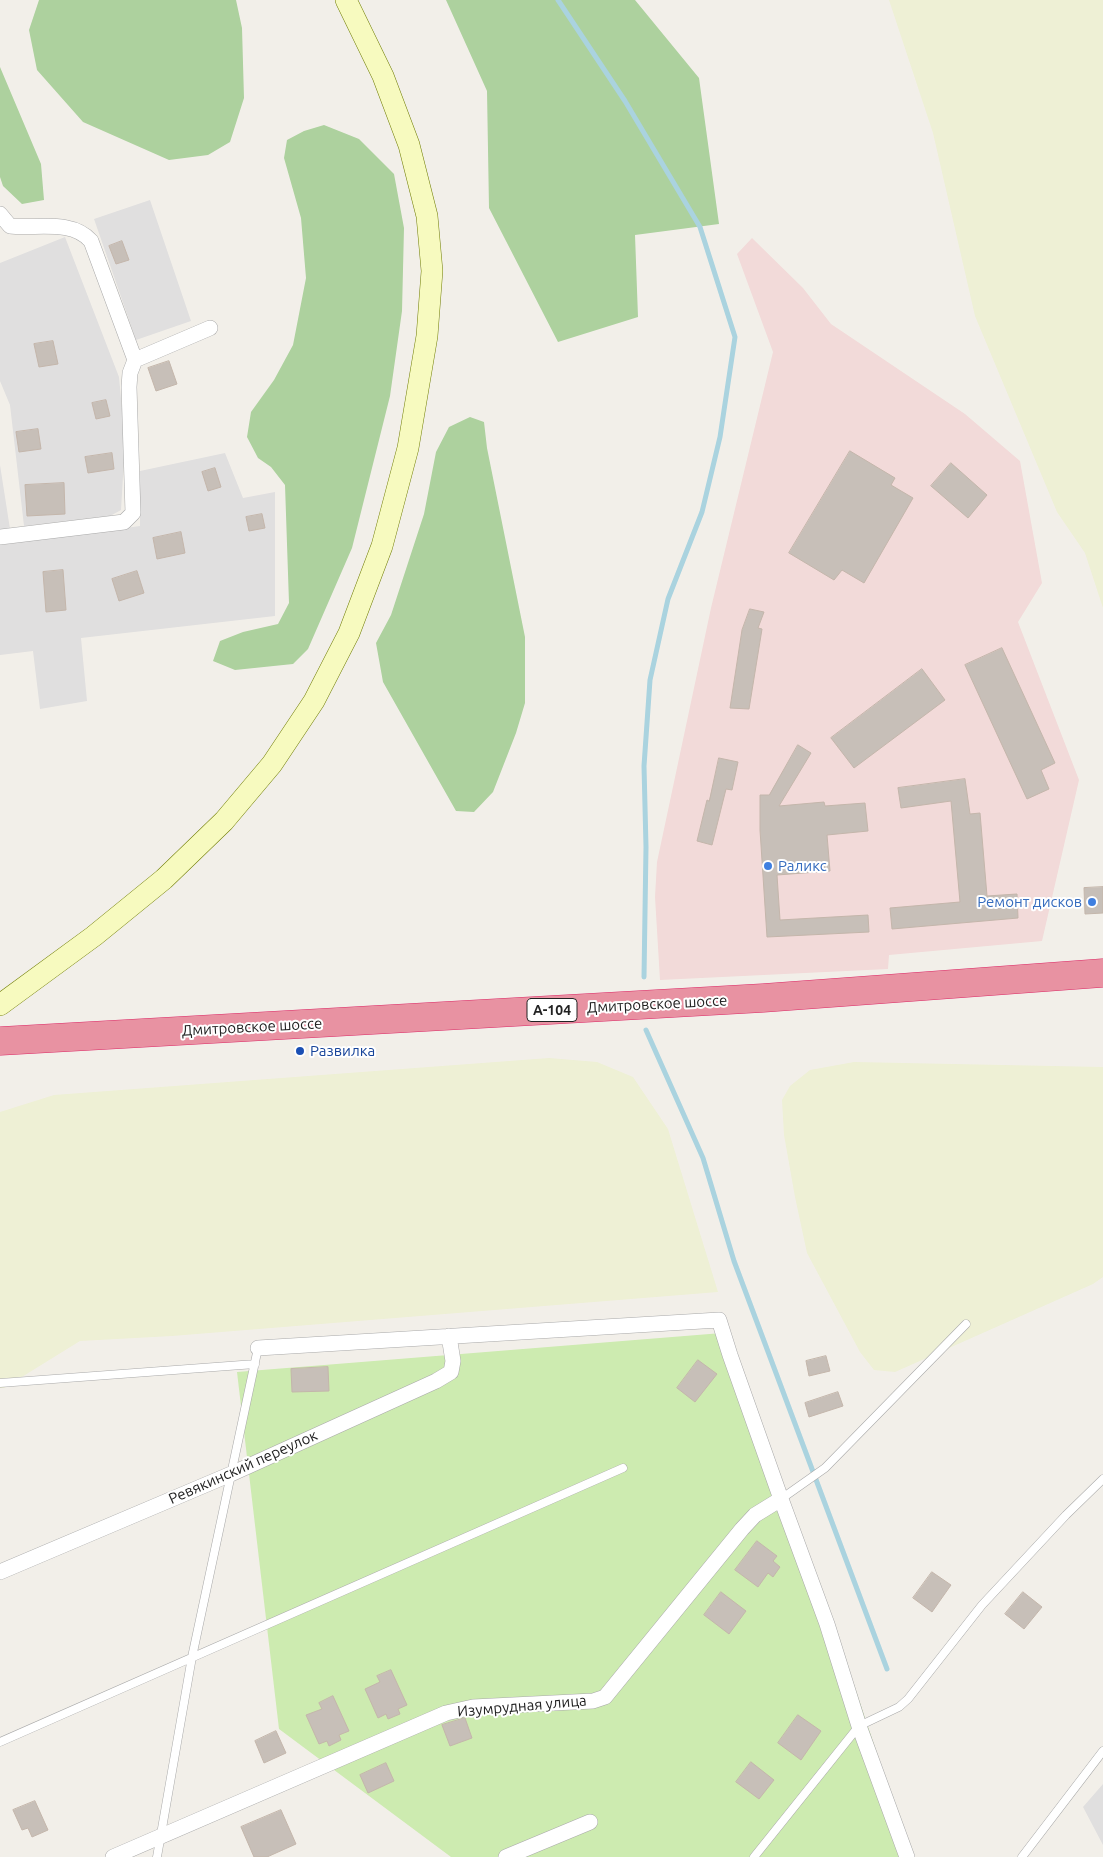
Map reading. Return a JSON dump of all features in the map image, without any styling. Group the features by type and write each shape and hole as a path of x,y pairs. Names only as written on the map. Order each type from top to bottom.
{"highway":[{"name":"Дмитровское шоссе","path":"0,1041 753,999 1103,974"}],"street":[{"path":"0,1005 94,936 164,878 224,821 272,764 314,701 349,633 382,546 408,448 427,336 432,271 427,216 409,146 383,76 346,0"},
{"path":"0,214 10,226 66,227 85,234 92,241 135,360 130,373 133,514 124,522 0,537"},
{"path":"135,360 210,328"},
{"path":"258,1348 719,1320 781,1499 827,1624 859,1726 908,1857"},
{"name":"Ревякинский переулок","path":"0,1572 231,1474 436,1381 451,1372 453,1361 449,1336"},
{"name":"Изумрудная улица","path":"113,1857 446,1713 473,1707 593,1701 605,1698 742,1528 755,1515 781,1499"},
{"path":"506,1857 590,1822"}],"lane":[{"path":"781,1499 825,1468 966,1324"},
{"path":"158,1857 192,1657 258,1348"},
{"path":"0,1383 255,1364"},
{"path":"0,1742 623,1468"},
{"path":"754,1857 859,1726 899,1707 908,1699 982,1605 1066,1515 1103,1479"},
{"path":"1022,1857 1103,1751"}],"shaded area":[{"path":"150,200 191,321 136,340 94,219"},
{"path":"65,237 119,377 125,442 121,510 110,516 24,526 10,405 0,381 0,263"},
{"path":"752,238 803,288 831,324 965,414 1020,461 1042,583 1018,622 1079,780 1042,941 889,955 888,969 660,980 655,897 657,862 711,608 773,352 737,254"},
{"path":"225,453 243,498 275,492 275,616 81,638 87,701 40,709 33,651 0,655 0,545 140,526 140,471"},
{"path":"0,465 10,529 0,530"},
{"path":"1103,1784 1103,1845 1083,1807"}],"green space":[{"path":"39,0 236,0 242,28 244,98 230,142 208,155 169,160 83,122 37,70 29,30"},
{"path":"446,0 635,0 699,78 719,224 635,235 638,317 558,342 489,208 487,91"},
{"path":"889,0 1103,0 1103,608 1085,553 1057,512 975,316 933,133"},
{"path":"0,67 41,164 44,200 22,204 3,186 0,177"},
{"path":"324,125 359,139 394,174 404,228 402,311 390,396 352,548 308,649 293,664 235,670 213,661 220,641 243,632 278,624 289,603 285,485 271,467 258,458 247,437 251,412 274,380 293,345 306,278 301,218 284,158 287,140 304,131"},
{"path":"470,417 484,422 487,448 525,637 525,703 516,733 493,792 474,812 456,811 383,682 376,643 391,615 424,514 436,452 449,427"},
{"path":"549,1058 597,1062 633,1077 668,1129 718,1292 172,1336 80,1341 4,1388 0,1388 0,1112 54,1095"},
{"path":"854,1062 1103,1067 1103,1277 1093,1284 895,1372 874,1370 860,1352 807,1253 784,1135 782,1100 790,1086 810,1070"},
{"path":"722,1333 823,1593 912,1857 451,1857 279,1729 237,1372"}],"building":[{"path":"122,241 129,260 116,264 109,246"},
{"path":"53,341 58,364 39,367 34,344"},
{"path":"169,361 177,384 156,391 148,368"},
{"path":"106,400 110,416 96,419 92,403"},
{"path":"38,429 41,449 19,452 16,432"},
{"path":"850,451 895,478 891,485 913,498 864,583 842,570 834,580 789,553"},
{"path":"112,453 114,469 88,473 85,457"},
{"path":"951,463 987,495 968,518 931,486"},
{"path":"215,468 221,487 208,491 202,472"},
{"path":"64,483 65,514 27,516 25,485"},
{"path":"262,514 265,528 249,531 246,517"},
{"path":"181,532 185,553 157,559 153,538"},
{"path":"63,570 66,610 46,612 43,572"},
{"path":"137,571 144,593 119,601 112,579"},
{"path":"750,609 764,612 758,628 762,629 749,709 730,708 742,630"},
{"path":"1002,648 1055,763 1041,770 1049,789 1027,799 965,665"},
{"path":"922,669 945,700 854,768 831,738"},
{"path":"798,745 811,753 779,806 824,802 825,806 865,803 868,831 827,835 830,871 777,875 780,920 868,915 869,932 767,937 760,830 760,795 769,795"},
{"path":"719,758 738,762 732,790 726,789 712,845 697,841"},
{"path":"965,779 970,814 980,813 987,896 1017,894 1018,918 892,929 890,908 960,902 951,801 901,808 898,788"},
{"path":"1103,887 1103,913 1085,914 1084,888"},
{"path":"826,1356 830,1371 809,1376 806,1361"},
{"path":"698,1360 717,1374 695,1402 677,1388"},
{"path":"328,1367 329,1391 292,1392 291,1369"},
{"path":"838,1392 843,1406 809,1417 805,1403"},
{"path":"757,1541 777,1556 773,1561 780,1567 773,1577 768,1573 758,1587 735,1570"},
{"path":"932,1572 951,1585 932,1612 913,1598"},
{"path":"721,1592 746,1611 729,1634 704,1615"},
{"path":"1023,1592 1042,1607 1024,1629 1005,1614"},
{"path":"391,1670 407,1705 398,1709 400,1714 388,1719 386,1714 378,1718 365,1689 380,1682 377,1676"},
{"path":"333,1696 349,1731 339,1735 341,1740 329,1746 327,1741 319,1744 306,1715 322,1709 319,1703"},
{"path":"798,1715 821,1731 801,1760 778,1743"},
{"path":"465,1718 472,1738 450,1746 442,1725"},
{"path":"276,1731 286,1753 264,1763 255,1741"},
{"path":"751,1762 774,1780 759,1799 736,1782"},
{"path":"386,1763 394,1781 368,1793 360,1775"},
{"path":"35,1801 48,1830 32,1837 28,1828 22,1830 13,1810"},
{"path":"281,1810 296,1844 267,1857 254,1857 241,1827"}],"waterway":[{"path":"558,0 625,101 700,227 735,337 720,437 702,512 668,599 650,680 644,766 646,847 644,977"},
{"path":"646,1030 703,1158 734,1261 887,1669"}],"place":[{"name":"Раликс","path":"768,866"},
{"name":"Ремонт дисков","path":"1092,902"},
{"name":"Развилка","path":"300,1051"}]}
